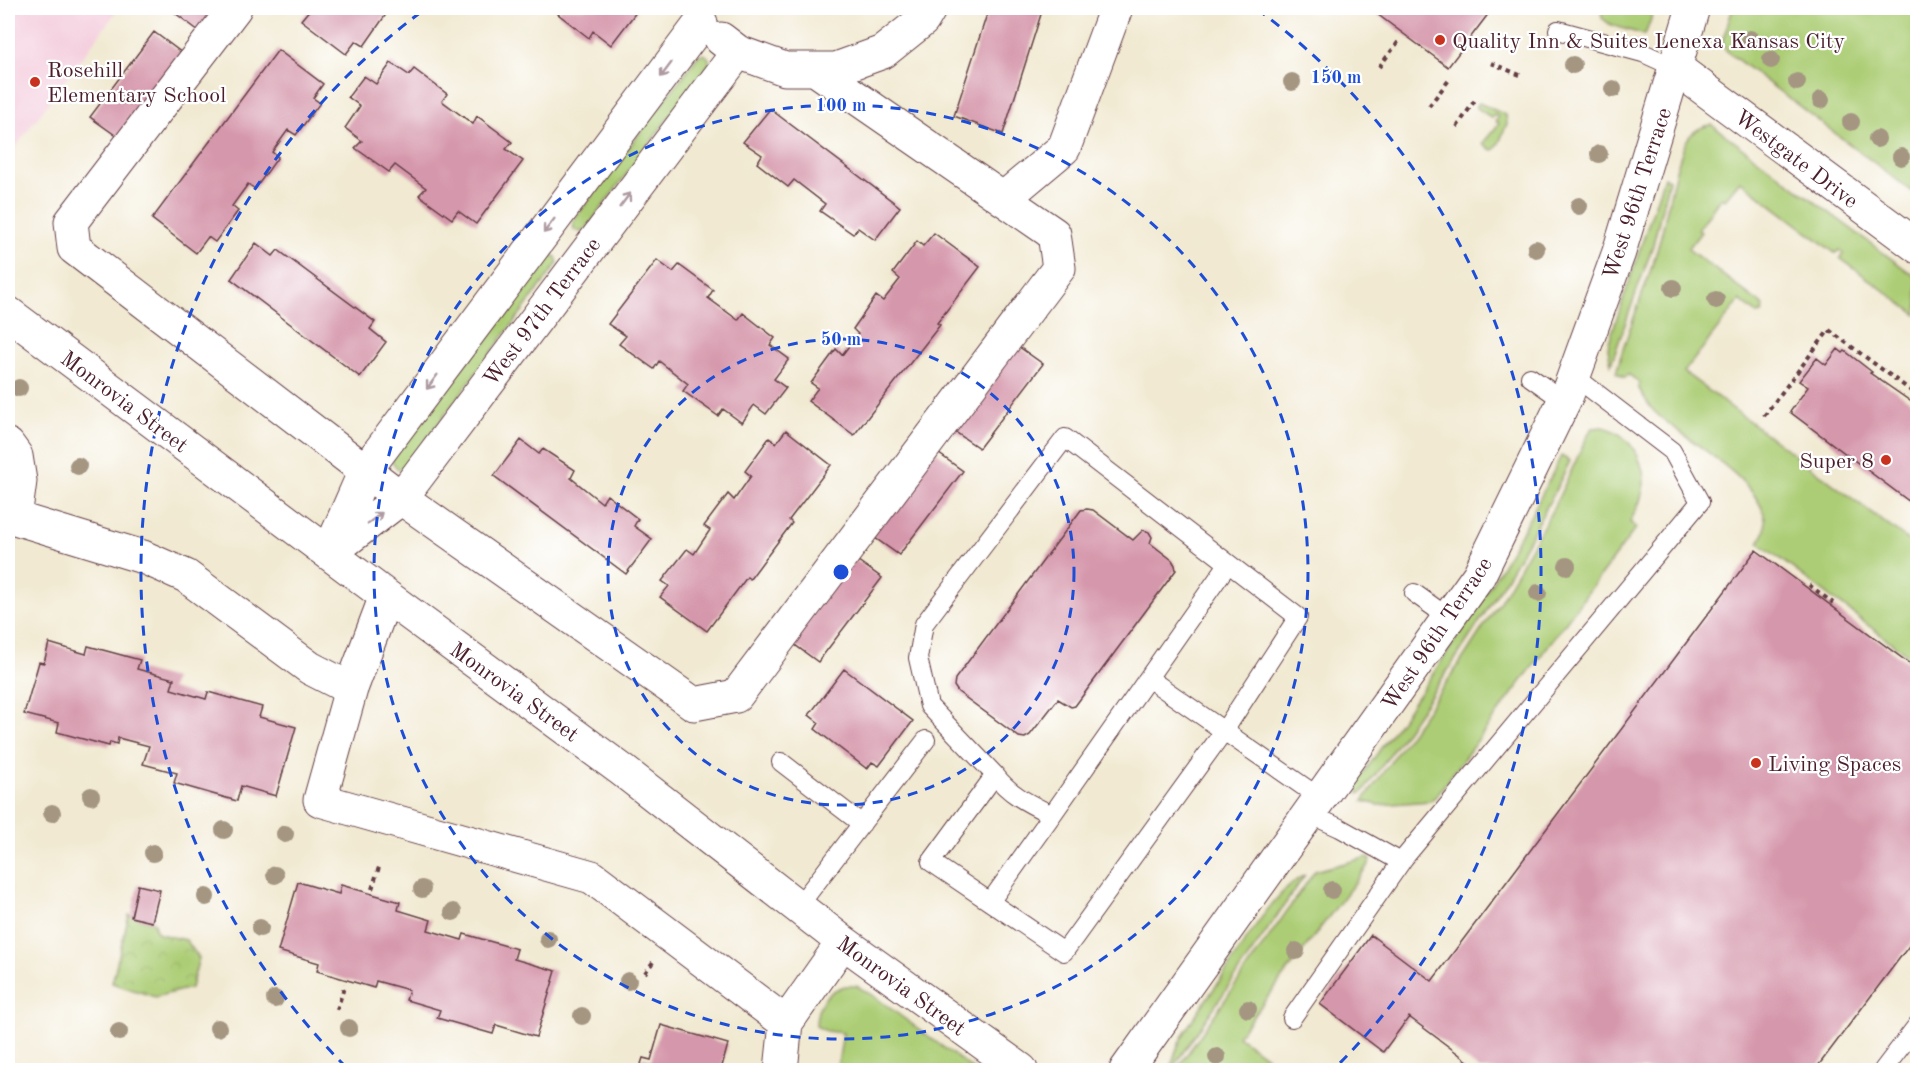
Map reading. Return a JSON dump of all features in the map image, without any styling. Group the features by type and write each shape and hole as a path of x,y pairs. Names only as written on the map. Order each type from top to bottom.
{"street":[{"path":"235,8 71,222 74,248 401,498 694,704 736,696 1059,268 1054,234 815,69"},
{"path":"329,554 365,471 696,15 738,52 785,69 836,69 883,52 923,20 930,8"},
{"path":"1003,199 1064,148 1116,8"},
{"name":"West 96th Terrace","path":"1126,1071 1479,575 1569,389 1619,252 1676,68 1692,8"},
{"name":"West 97th Terrace","path":"329,554 401,498 738,52"},
{"name":"Westgate Drive","path":"1676,68 1917,248"},
{"name":"Monrovia Street","path":"8,314 622,770 797,908 1021,1071"},
{"path":"8,445 16,456 20,481 15,518 143,557 186,576 310,668 351,689"},
{"path":"386,596 351,689 320,800 592,877 786,1023"},
{"path":"781,1071 786,1023 843,942"}],"lane":[{"path":"1558,30 1643,53 1676,68"},
{"path":"1292,1018 1401,862 1701,502 1672,451 1622,411 1569,389 1530,377"},
{"path":"995,775 931,862 1065,952 1224,731 1298,617 1065,438 924,624 918,658 929,706 995,775 1006,790 1052,815"},
{"path":"990,902 1228,564"},
{"path":"1414,593 1449,618"},
{"path":"1148,678 1224,731 1340,828 1401,862"},
{"path":"797,908 926,740"},
{"path":"781,762 862,824"},
{"path":"1883,1071 1917,1024"}],"path":[{"path":"1379,67 1399,41"},
{"path":"1491,63 1520,75"},
{"path":"1429,106 1449,80"},
{"path":"1457,127 1475,100"},
{"path":"1764,416 1829,330 1917,396"},
{"path":"1809,585 1833,603"},
{"path":"372,889 380,864"},
{"path":"337,1010 345,984"}],"shaded area":[{"name":"Rosehill Elementary School","path":"8,8 119,8 8,157"}],"green space":[{"path":"1601,8 1655,8 1645,35 1611,25 1602,18"},
{"path":"1733,8 1917,8 1917,195 1726,51 1722,42"},
{"path":"704,54 710,62 585,230 581,232 574,230 573,221 699,55"},
{"path":"1479,103 1506,115 1507,124 1494,150 1483,143 1499,124 1496,121 1498,117 1495,115 1492,118 1476,107"},
{"path":"1712,125 1917,278 1917,315 1840,258 1843,252 1840,250 1835,253 1740,181 1725,199 1721,197 1698,230 1701,232 1688,249 1764,306 1762,313 1757,314 1740,300 1684,372 1917,547 1917,662 1759,543 1765,530 1764,513 1741,480 1653,410 1638,387 1640,383 1628,374 1625,378 1616,373 1657,250 1673,182 1686,142 1700,128"},
{"path":"1664,177 1669,179 1653,245 1611,364 1609,342"},
{"path":"552,255 556,257 558,263 406,467 398,469 392,462 393,458 546,257"},
{"path":"1603,427 1620,434 1627,440 1641,464 1644,483 1639,504 1630,522 1636,528 1436,796 1430,801 1379,805 1363,801 1458,666 1499,603 1554,507 1590,431 1593,428"},
{"path":"1561,456 1570,461 1548,505 1499,590 1419,712 1363,792 1359,794 1357,782 1440,664 1484,596"},
{"path":"1368,857 1369,864 1238,1036 1284,1070 1176,1070 1315,871"},
{"path":"1305,875 1171,1070 1176,1051 1185,1032 1258,923 1281,894"},
{"path":"129,915 155,923 155,929 159,934 186,940 199,958 191,988 155,997 112,983"},
{"path":"845,986 857,986 875,997 974,1070 837,1070 843,1033 826,1031 816,1026 816,1018 823,1000 832,992"}],"building":[{"path":"173,8 216,8 199,31 171,10"},
{"path":"311,8 380,8 387,13 364,46 356,41 346,54 301,20"},
{"path":"561,8 632,8 637,11 611,45 593,31 589,38 558,14"},
{"path":"989,8 1043,8 1003,134 954,116"},
{"name":"Quality Inn & Suites Lenexa Kansas City","path":"1376,8 1486,8 1489,13 1448,67 1373,11"},
{"path":"154,32 182,53 118,137 90,117"},
{"path":"278,50 323,84 313,98 320,103 296,135 288,130 272,152 278,157 255,189 248,184 232,206 238,211 215,242 208,237 196,253 152,219"},
{"path":"391,63 409,75 414,69 447,94 442,101 473,124 477,116 512,142 506,149 523,161 476,224 458,211 452,219 419,195 426,188 395,165 389,172 355,148 362,141 345,128 360,106 348,97 364,76 376,84"},
{"path":"770,109 900,207 875,240 858,228 853,234 820,211 825,204 794,180 788,187 757,163 762,155 743,142"},
{"path":"934,233 980,267 937,323 940,325 854,435 808,401 818,388 811,383 836,349 842,355 858,334 853,329 876,296 883,301 900,279 893,273 917,241 923,246"},
{"path":"256,243 273,256 278,250 375,322 370,329 386,342 360,377 231,279"},
{"path":"657,260 673,272 679,265 713,290 708,298 738,320 743,313 775,338 770,345 789,359 774,379 786,388 766,414 754,405 742,423 723,409 718,416 683,391 688,384 659,361 654,369 619,344 626,336 608,324"},
{"path":"1015,344 1043,364 979,448 951,429"},
{"name":"Super 8","path":"1838,349 1843,353 1845,351 1872,372 1870,373 1913,403 1912,405 1918,410 1918,508 1790,412 1808,387 1799,381 1817,358 1826,365"},
{"path":"786,430 831,465 789,520 792,523 750,579 747,577 707,631 660,597 669,586 662,581 687,549 694,554 710,530 704,526 728,494 734,500 751,476 745,471 769,438 776,443"},
{"path":"521,440 539,454 543,449 575,470 571,478 602,503 607,495 638,519 634,526 652,539 626,574 494,476"},
{"path":"935,451 963,471 899,555 871,535"},
{"path":"1081,510 1093,510 1133,540 1143,530 1149,532 1152,537 1150,543 1172,560 1176,570 1075,706 1071,707 1058,699 1030,735 1025,738 1019,737 958,692 954,686 955,679"},
{"name":"Living Spaces","path":"1756,550 1918,670 1918,934 1815,1070 1480,1070 1409,1017 1383,1052 1320,1004 1371,935 1432,981"},
{"path":"854,558 882,578 818,662 791,642"},
{"path":"49,643 86,654 88,646 140,660 137,669 174,679 171,689 206,699 208,692 262,707 259,717 296,727 276,796 241,786 237,801 174,783 177,773 143,764 149,746 118,738 117,744 110,742 109,746 57,732 59,723 24,714 39,662 44,663"},
{"path":"844,669 913,721 879,766 872,762 867,769 815,729 819,723 809,715"},
{"path":"298,882 339,894 341,885 400,902 398,910 431,920 428,930 462,940 464,934 517,949 514,959 556,971 536,1037 496,1025 493,1034 437,1018 440,1010 406,1000 409,990 376,981 374,988 317,971 319,963 278,951"},
{"path":"138,885 160,890 152,922 131,917"},
{"path":"661,1025 728,1044 721,1070 639,1070 643,1058 651,1060"}],"place":[{"name":"Quality Inn & Suites Lenexa Kansas City","path":"1440,40"},
{"name":"Rosehill Elementary School","path":"35,82"},
{"name":"Super 8","path":"1886,460"},
{"name":"Living Spaces","path":"1756,763"}]}
